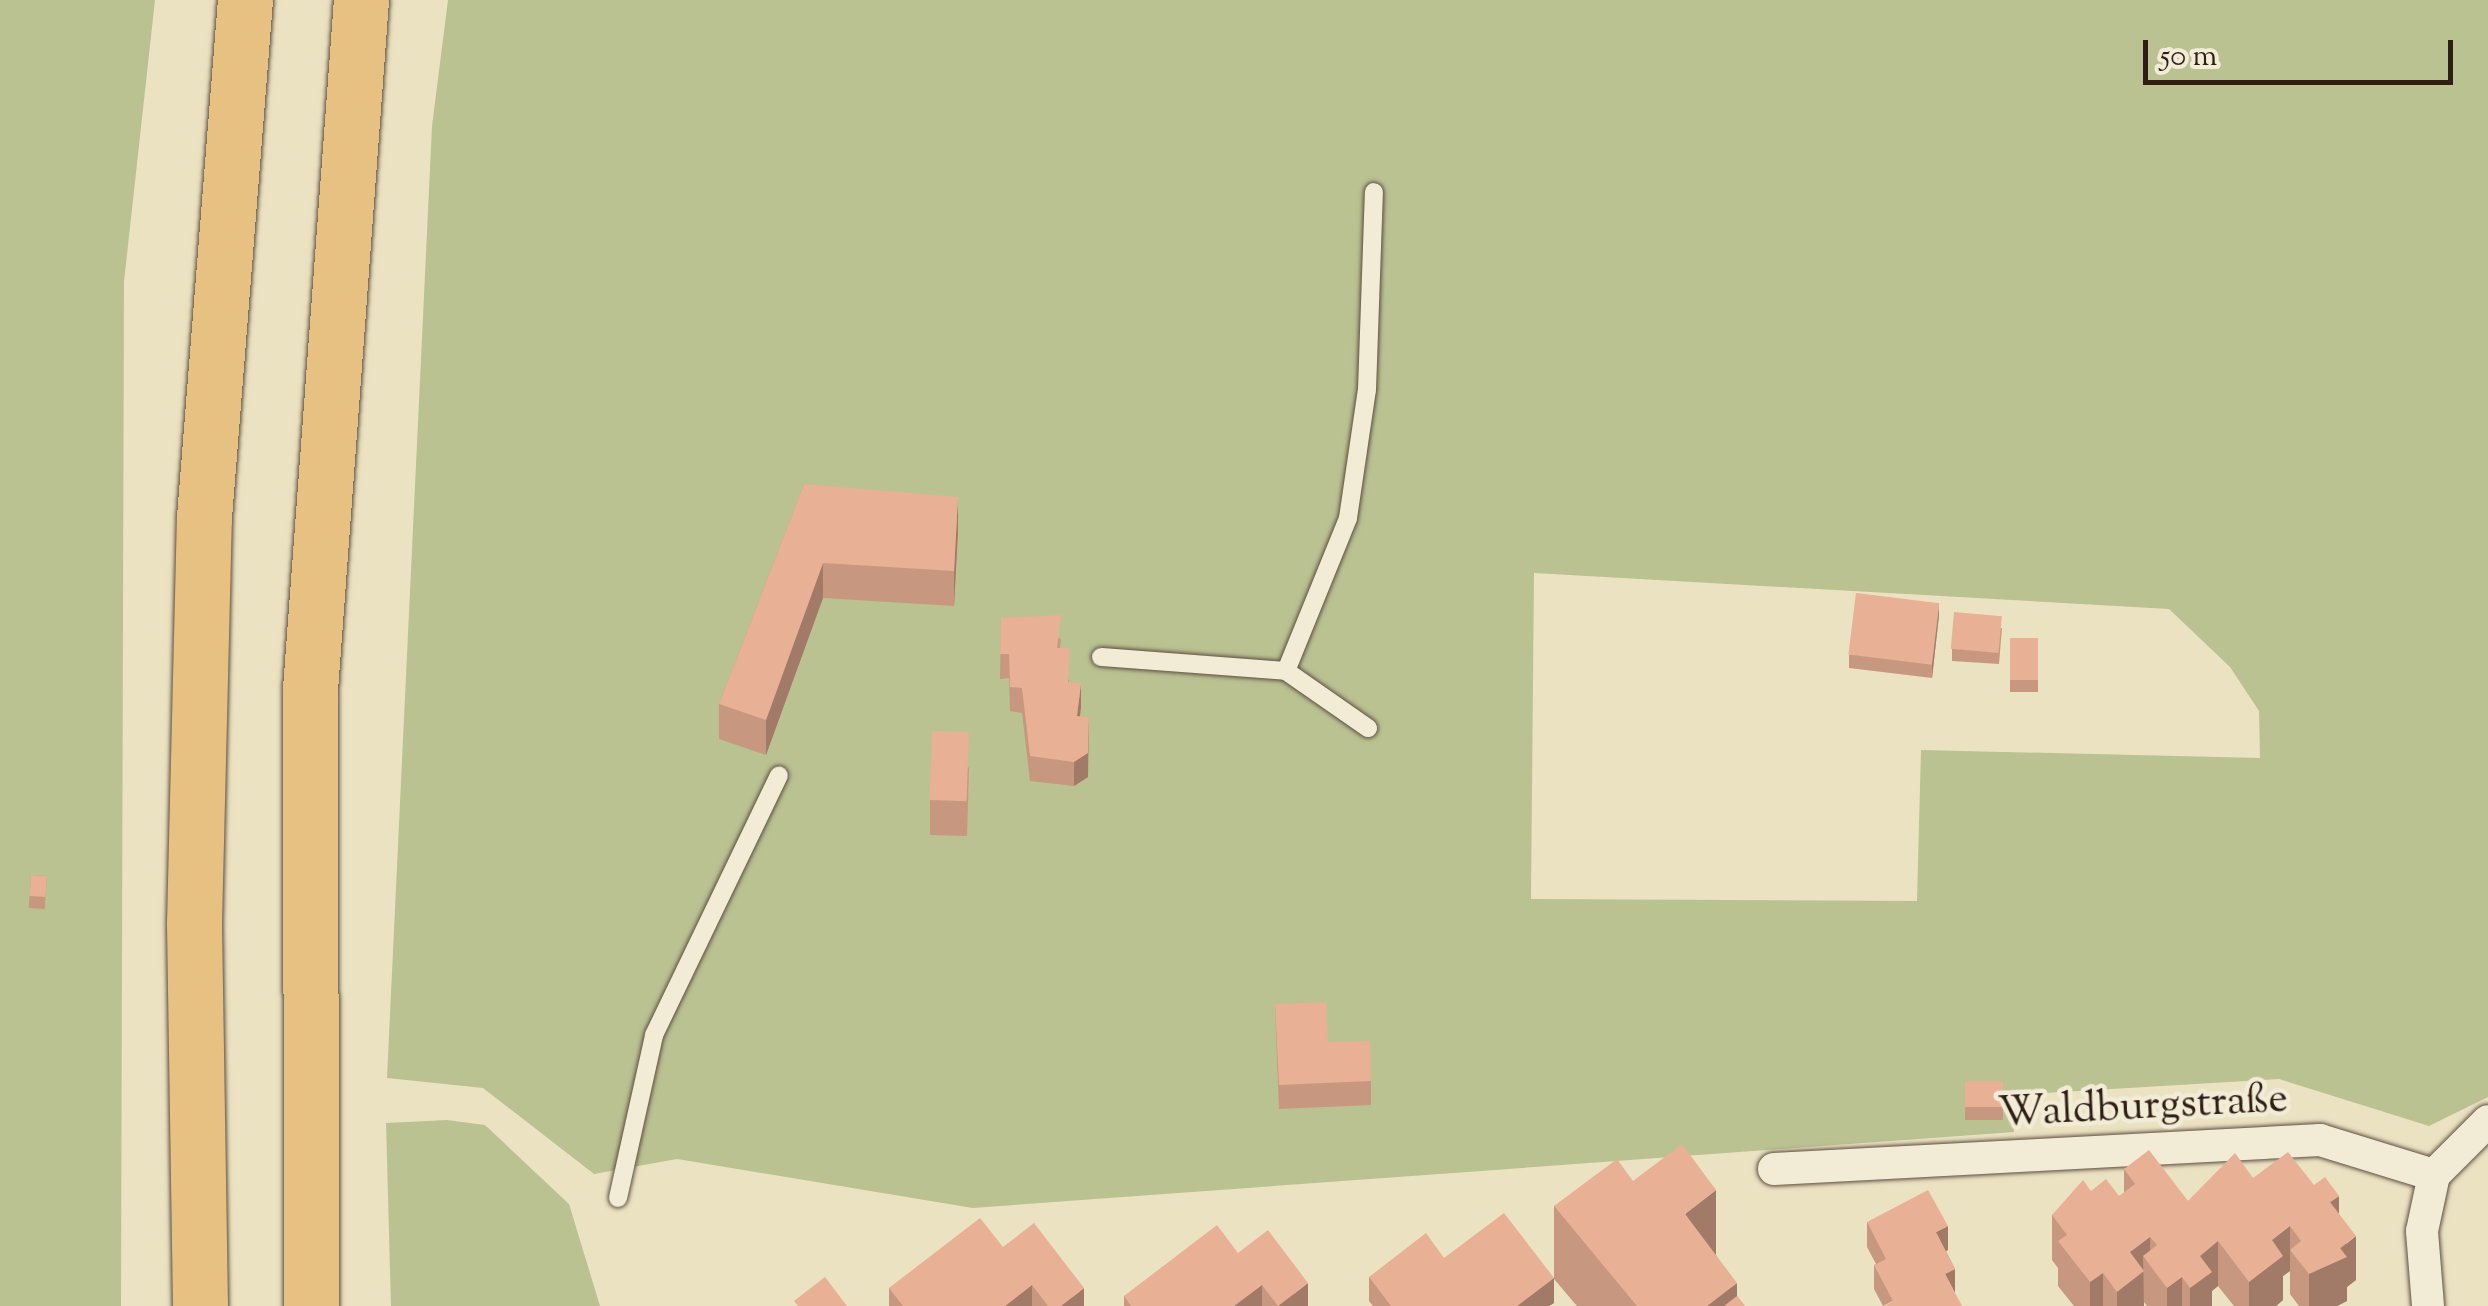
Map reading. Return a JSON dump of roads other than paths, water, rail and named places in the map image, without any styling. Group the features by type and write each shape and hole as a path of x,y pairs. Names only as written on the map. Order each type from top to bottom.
{"highway":[{"path":"200,1306 194,924 204,518 245,0"},
{"path":"311,1306 304,951 310,689 361,0"}],"street":[{"path":"2428,1306 2422,1231 2434,1175 2488,1122"},
{"name":"Waldburgstraße","path":"1774,1168 2320,1140 2434,1175"}],"lane":[{"path":"1286,670 1348,518 1366,390 1374,192"},
{"path":"1101,657 1286,670 1368,728"},
{"path":"618,1198 654,1035 779,775"}]}
